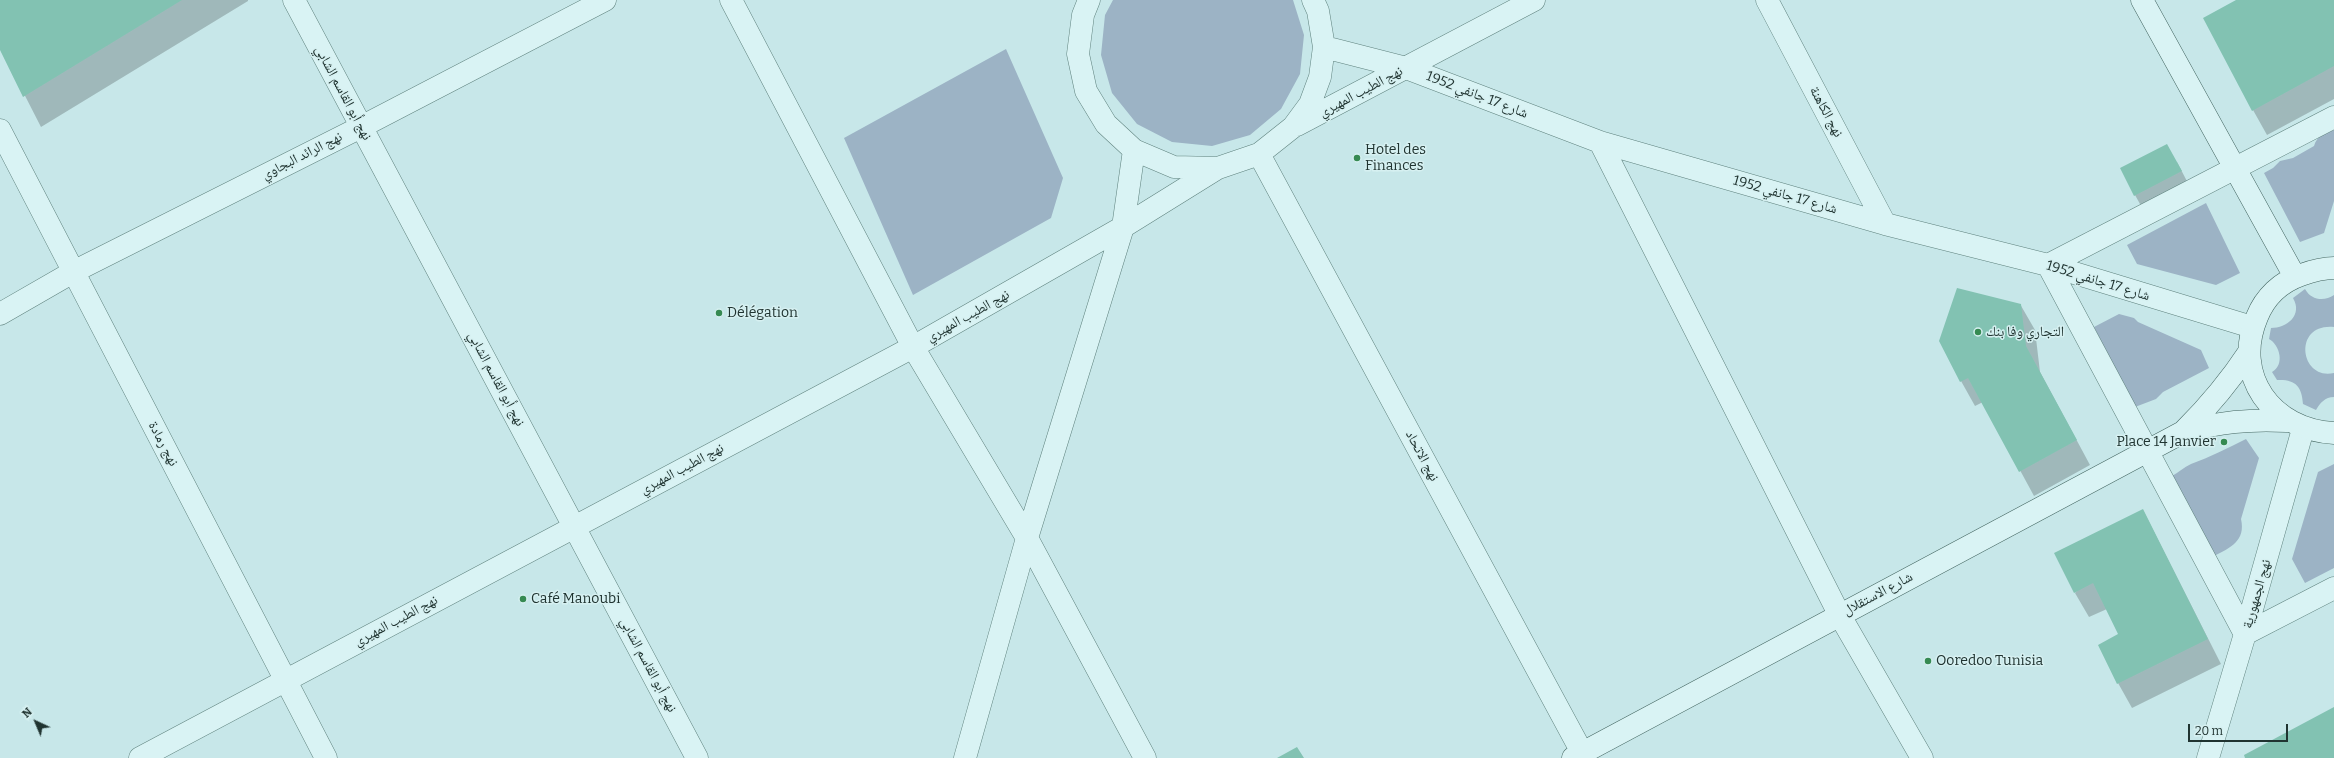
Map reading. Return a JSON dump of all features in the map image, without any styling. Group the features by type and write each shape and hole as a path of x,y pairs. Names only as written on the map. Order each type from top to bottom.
{"street":[{"name":"نهج أبو القاسم الشابي","path":"294,0 697,758"},
{"name":"نهج الرائد البجاوي","path":"0,314 73,272 361,127 605,0"},
{"path":"731,0 913,347 1028,538 1146,758"},
{"path":"1089,0 1083,15 1078,54 1086,91 1106,124 1134,150 1174,167 1218,168 1259,154 1293,127 1310,104 1320,76 1324,48 1318,11 1313,0"},
{"name":"نهج الطيب المهيري","path":"1293,127 1534,0"},
{"name":"نهج الكاهنة","path":"1767,0 1885,224"},
{"path":"2142,0 2295,277"},
{"name":"شارع 17 جانفي 1952","path":"1324,48 1406,68 1600,142 1885,224 2048,265 2252,327"},
{"path":"2334,117 2048,265 2146,452 2245,634 2334,588"},
{"name":"نهج رمادة","path":"0,130 326,758"},
{"path":"1600,142 1840,614 1922,758"},
{"path":"965,758 1028,538 1123,227 1134,150"},
{"name":"نهج الاتحاد","path":"1259,154 1580,756"},
{"name":"نهج الطيب المهيري","path":"140,758 913,347 1123,227 1218,168"},
{"path":"2295,425 2267,402 2256,384 2249,352 2252,327 2268,298 2280,286 2295,277 2312,271 2334,268"},
{"path":"2184,432 2230,381 2249,352"},
{"path":"2184,432 2217,423 2252,419 2295,425 2334,433"},
{"name":"نهج الجمهورية","path":"2208,758 2245,634 2295,425"},
{"name":"شارع الاستقلال","path":"1580,756 1840,614 2184,432"}],"shaded area":[{"path":"1113,0 1293,0 1304,35 1300,74 1281,109 1250,135 1212,146 1172,142 1137,124 1112,93 1101,55 1105,15"},
{"path":"1006,49 1063,178 1051,218 913,295 844,138"},
{"path":"2334,130 2334,201 2324,233 2300,242 2264,173 2273,168 2280,161 2293,158 2314,146 2321,135"},
{"path":"2206,203 2240,273 2216,285 2137,264 2127,245"},
{"path":"2305,289 2311,296 2318,299 2326,299 2334,295 2334,327 2321,328 2312,334 2307,342 2306,352 2308,361 2314,369 2323,373 2334,373 2334,397 2323,401 2316,410 2303,404 2299,388 2293,382 2277,380 2272,372 2279,365 2280,355 2276,346 2269,339 2271,328 2283,326 2295,315 2296,304 2293,298"},
{"path":"2119,314 2134,318 2138,322 2201,350 2209,368 2163,392 2156,399 2135,407 2094,327"},
{"path":"2246,439 2259,458 2241,519 2241,533 2239,538 2231,547 2214,556 2172,476 2188,465"},
{"path":"2334,464 2334,568 2305,583 2292,559 2318,472"}],"building":[{"path":"0,0 182,0 23,97 0,50"},
{"path":"2236,0 2334,0 2334,66 2252,111 2203,18"},
{"path":"2167,144 2182,171 2134,196 2120,168"},
{"path":"1957,288 2021,304 2026,346 2077,440 2019,472 1968,378 1960,382 1939,341"},
{"path":"2143,509 2208,639 2117,684 2098,645 2118,634 2093,583 2074,593 2054,553"},
{"path":"2334,707 2334,758 2245,758 2244,755"},
{"path":"1297,747 1304,758 1277,758"}],"place":[{"name":"Hotel des Finances","path":"1357,158"},
{"name":"Délégation","path":"719,313"},
{"name":"التجاري وفا بنك","path":"1978,332"},
{"name":"Place 14 Janvier","path":"2224,442"},
{"name":"Café Manoubi","path":"523,599"},
{"name":"Ooredoo Tunisia","path":"1928,661"}]}
